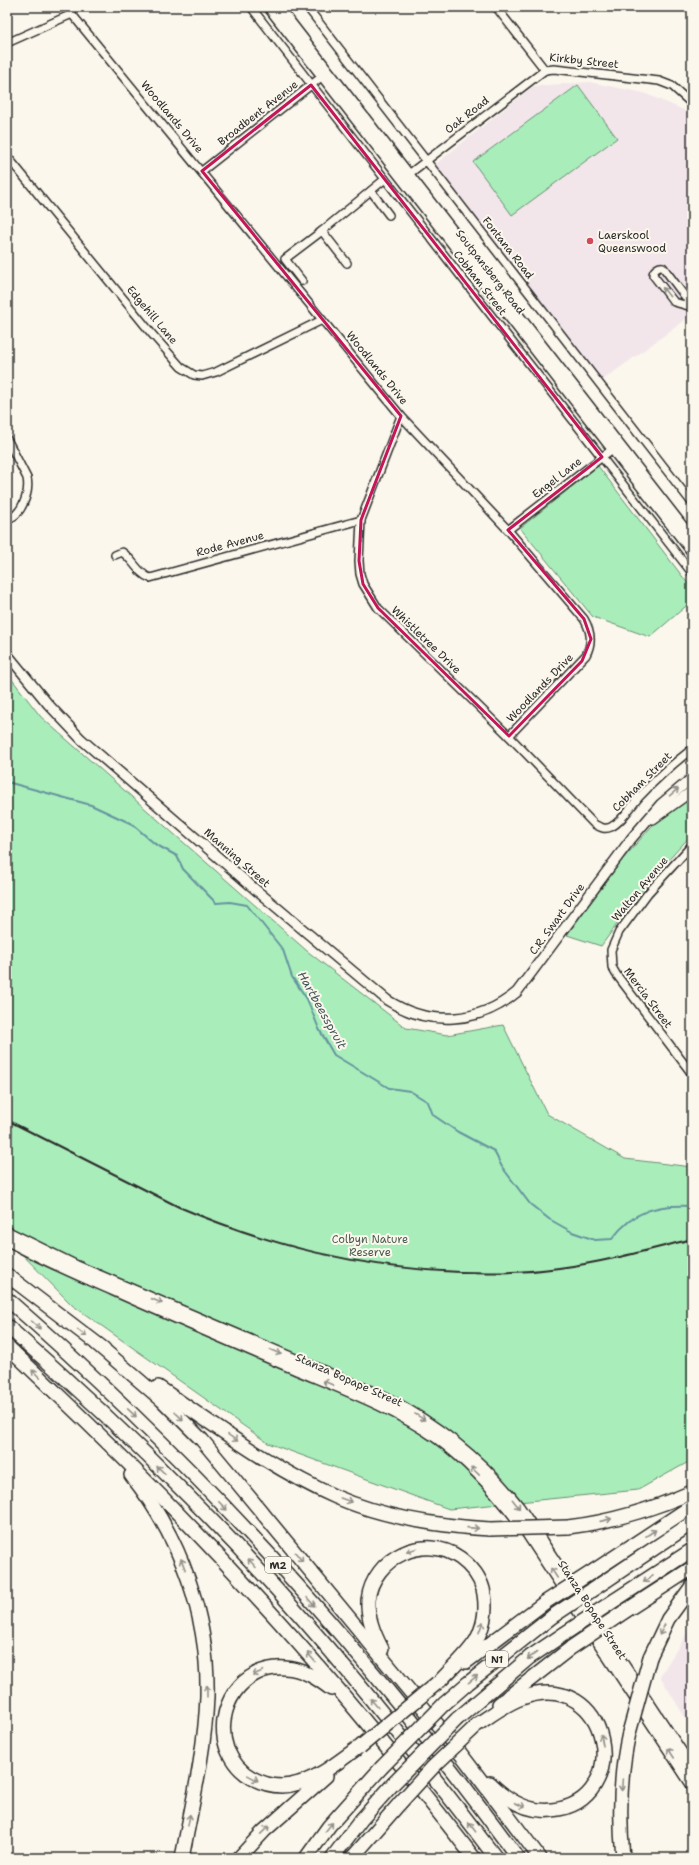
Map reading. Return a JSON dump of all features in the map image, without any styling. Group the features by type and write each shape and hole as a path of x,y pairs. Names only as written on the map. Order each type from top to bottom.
{"highway":[{"path":"7,1275 97,1344 254,1452 318,1488 361,1506 407,1518 490,1530 568,1527 610,1519 640,1511 692,1492"},
{"name":"M2","path":"7,1299 143,1424 237,1520 339,1632 396,1699 453,1771 518,1858"},
{"name":"M2","path":"7,1326 132,1441 238,1548 341,1664 448,1794 496,1858"},
{"path":"97,1344 162,1400 202,1440 417,1698 540,1858"},
{"path":"7,1346 120,1453 232,1570 339,1690 474,1858"},
{"path":"50,1387 124,1467 149,1499 175,1546 199,1612 206,1657 206,1709 202,1751 182,1858"},
{"path":"239,1858 252,1842 276,1820 358,1748 439,1681 544,1603 692,1506"},
{"name":"N1","path":"306,1858 329,1826 381,1768 444,1704 474,1678 553,1616 692,1522"},
{"path":"417,1698 376,1638 371,1624 368,1607 371,1588 379,1572 398,1556 421,1548 439,1548 464,1560 471,1566 477,1575 484,1594 484,1617 477,1639 465,1655 439,1681"},
{"name":"N1","path":"332,1858 361,1820 393,1784 457,1719 530,1657 692,1550"},
{"path":"352,1858 433,1767 507,1697 572,1647 692,1568"},
{"path":"623,1858 621,1827 622,1786 626,1746 629,1733 650,1657 668,1619 692,1586"},
{"path":"358,1748 307,1781 282,1786 264,1783 244,1773 231,1757 223,1725 226,1707 232,1695 241,1684 258,1673 275,1668 298,1670 314,1677 334,1692 380,1741"},
{"path":"451,1741 498,1791 516,1804 531,1809 556,1810 571,1805 585,1795 599,1777 604,1754 600,1731 590,1713 570,1699 550,1693 522,1698 503,1707 475,1727"},
{"path":"415,1785 465,1858"},
{"path":"362,1858 371,1842 399,1804"}],"main road":[{"name":"Soutpansberg Road","path":"269,7 325,73 616,446 692,539"},
{"name":"Soutpansberg Road","path":"278,7 325,73"},
{"name":"Soutpansberg Road","path":"616,446 692,550"},
{"name":"Stanza Bopape Street","path":"7,1232 76,1266 388,1399 420,1417 453,1440 496,1480 530,1522 692,1768"},
{"name":"Stanza Bopape Street","path":"7,1240 53,1264 366,1399 400,1415 438,1439 482,1478 516,1518 692,1785"}],"street":[{"name":"Woodlands Drive","path":"66,7 202,171 401,416 508,530 588,625 591,639 589,649 582,661 509,736"},
{"name":"Cobham Street","path":"251,7 692,573"},
{"name":"Fontana Road","path":"307,7 692,503"},
{"name":"Kirkby Street","path":"496,7 544,70 554,69 659,81 672,86 692,104"},
{"path":"7,43 72,14"},
{"name":"Oak Road","path":"406,177 544,70"},
{"name":"Broadbent Avenue","path":"202,171 325,73"},
{"name":"Edgehill Lane","path":"7,156 152,334 181,367 194,375 202,376 216,372 322,320"},
{"path":"302,281 285,259 322,231 385,178"},
{"path":"371,191 389,215"},
{"path":"322,231 347,262"},
{"path":"659,267 663,267 692,306 674,302 653,275 654,271 659,267"},
{"name":"Whistletree Drive","path":"401,416 361,520 359,561 360,574 363,584 378,608 509,736 594,824 606,828"},
{"path":"7,439 27,478 28,484 20,510 13,517 7,519"},
{"name":"Engel Lane","path":"508,530 616,446"},
{"name":"Rode Avenue","path":"115,555 122,552 131,559 145,576 150,578 361,520"},
{"name":"Manning Street","path":"7,654 48,704 92,749 387,1000 404,1010 415,1014 442,1019 456,1019 484,1012"},
{"name":"Cobham Street","path":"606,828 617,822 640,796 672,765 692,749"},
{"name":"C.R. Swart Drive","path":"484,1012 505,1002 528,978 605,872 640,829 661,804 692,778"},
{"name":"C.R. Swart Drive","path":"640,829 692,791"},
{"name":"Walton Avenue","path":"611,950 619,932 648,893 692,846"},
{"name":"Mercia Street","path":"611,950 612,967 616,974 692,1074"}],"highlighted area":[{"path":"311,85 602,457 508,530 584,619 591,639 582,661 509,736 378,608 363,584 359,561 361,520 401,416 202,171"}],"shaded area":[{"name":"Laerskool Queenswood","path":"589,82 644,93 684,110 692,120 692,315 599,383 432,167 533,86"},
{"path":"692,1625 692,1729 660,1676"}],"green space":[{"path":"578,85 617,138 512,215 473,162"},
{"path":"598,466 692,589 692,601 650,637 593,617 520,528"},
{"name":"Colbyn Nature Reserve","path":"7,673 41,717 307,951 406,1028 447,1035 503,1025 547,1114 625,1159 692,1167 692,1460 638,1490 449,1509 268,1443 72,1305 7,1239"},
{"path":"692,796 692,834 646,885 601,946 567,935 623,859 658,819"}],"waterway":[{"name":"Hartbeesspruit","path":"7,782 91,805 132,824 155,844 177,856 183,869 216,903 230,902 247,905 283,950 292,977 307,999 319,1029 334,1055 389,1088 410,1091 428,1102 433,1115 458,1132 494,1151 502,1167 530,1204 549,1219 572,1232 595,1240 612,1239 629,1221 647,1211 668,1206 692,1206"}],"railway":[{"path":"7,1120 179,1207 213,1221 282,1244 351,1260 423,1270 460,1272 522,1272 547,1270 593,1262 692,1239"}],"place":[{"name":"Laerskool Queenswood","path":"590,241"}]}
